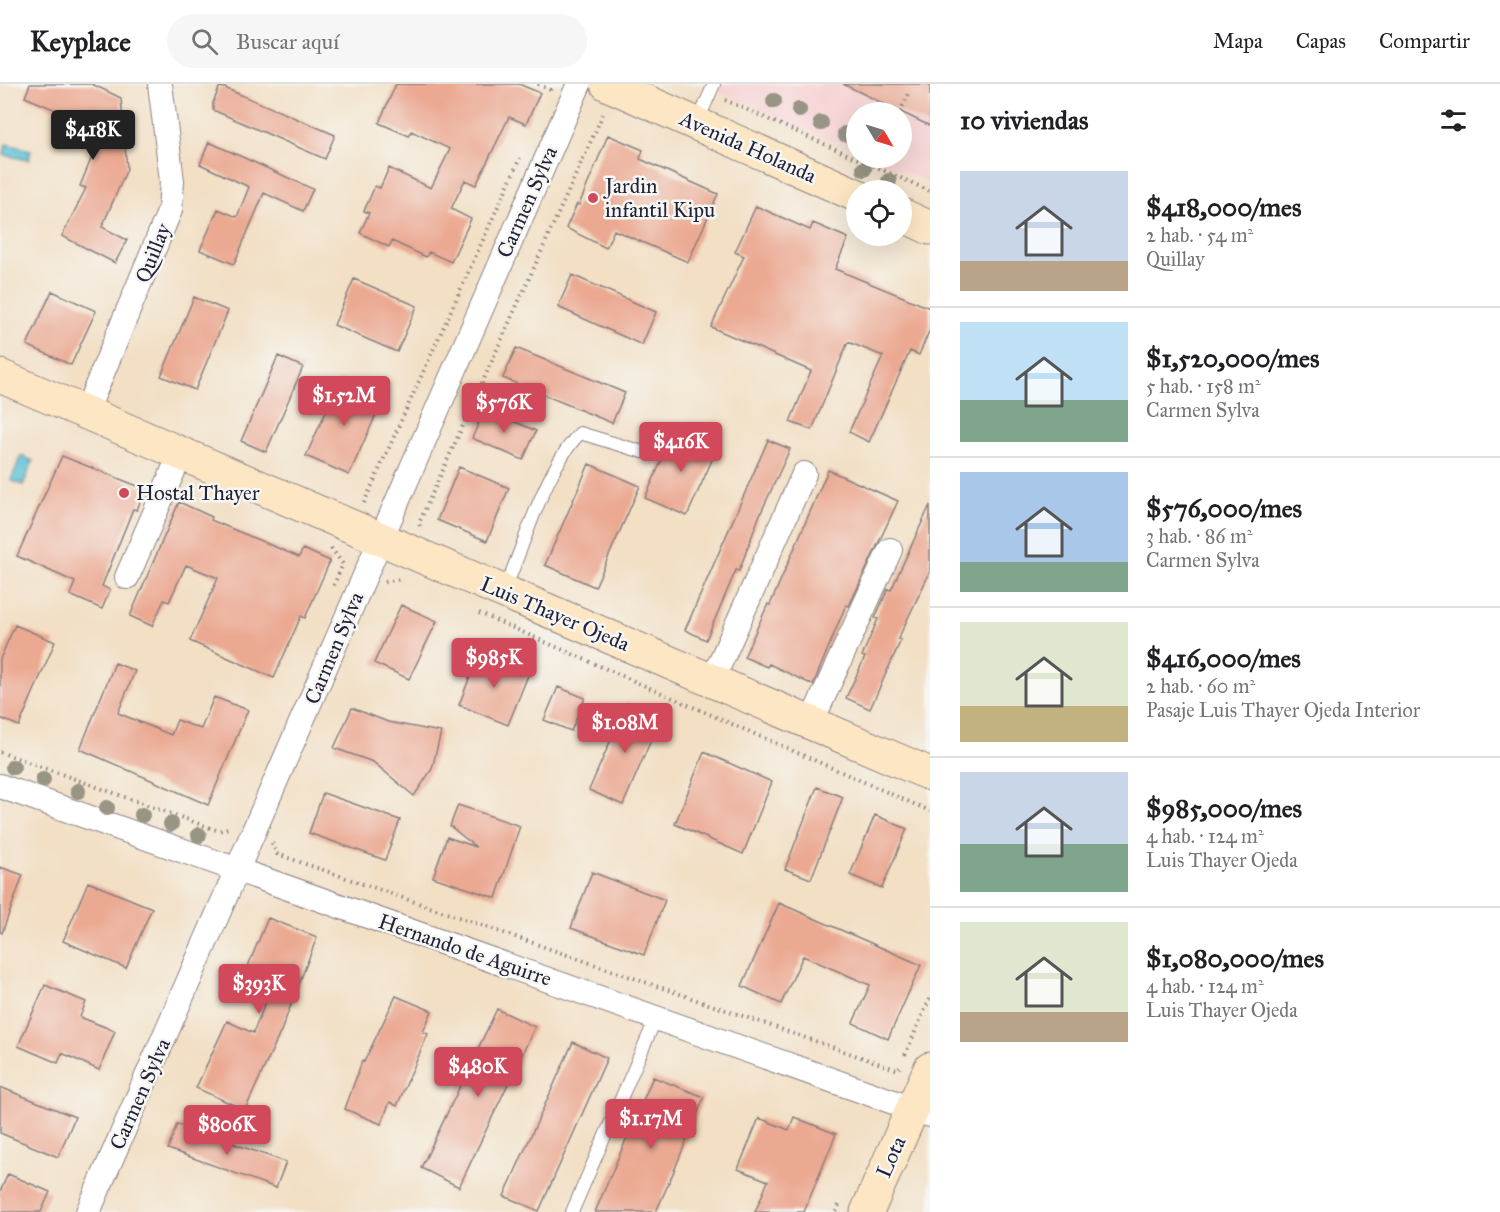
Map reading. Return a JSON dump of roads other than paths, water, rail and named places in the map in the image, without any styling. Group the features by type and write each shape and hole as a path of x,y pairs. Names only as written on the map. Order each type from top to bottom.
{"street":[{"name":"Quillay","path":"86,412 170,210 172,181 159,84"},
{"name":"Carmen Sylva","path":"88,1212 579,84"},
{"name":"Avenida Holanda","path":"606,98 696,124 846,191"},
{"path":"912,220 930,228"},
{"name":"Luis Thayer Ojeda","path":"0,376 930,774"},
{"path":"127,577 181,453"},
{"path":"712,681 804,474"},
{"path":"811,723 890,550"},
{"name":"Hernando de Aguirre","path":"0,786 921,1112"},
{"name":"Lota","path":"867,1212 921,1112 930,1069"}],"lane":[{"path":"696,124 712,89"},
{"path":"504,592 555,469 570,443 580,433 588,433 643,452"},
{"path":"572,1212 656,1018"}],"water":[{"path":"6,144 31,150 29,160 4,155"},
{"path":"21,456 33,461 23,485 11,480"}],"place":[{"name":"Jardin infantil Kipu","path":"593,198"},
{"name":"Hostal Thayer","path":"124,493"}]}
